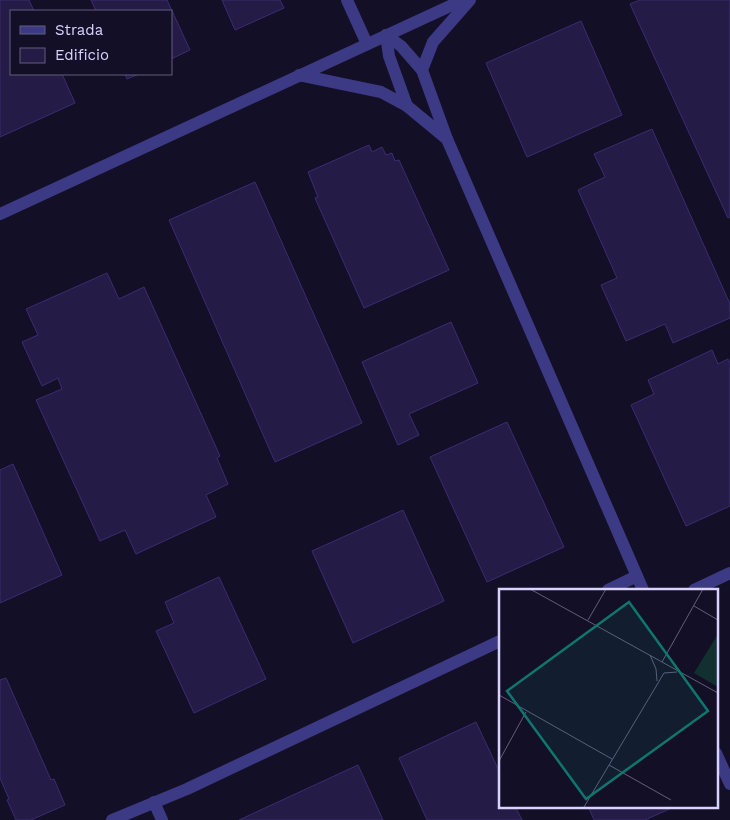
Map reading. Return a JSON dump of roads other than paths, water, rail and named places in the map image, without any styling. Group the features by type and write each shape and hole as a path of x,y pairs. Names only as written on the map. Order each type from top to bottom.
{"street":[{"path":"347,0 367,44"},
{"path":"0,214 462,0"},
{"path":"422,70 434,42 470,0"},
{"path":"386,35 401,46 422,70 447,139 643,589"},
{"path":"386,35 389,56 407,106"},
{"path":"299,75 381,92 407,106 447,139"},
{"path":"696,589 730,573"},
{"path":"610,589 637,576"},
{"path":"112,820 187,789 499,641"},
{"path":"718,757 730,784"},
{"path":"154,802 162,820"}]}
